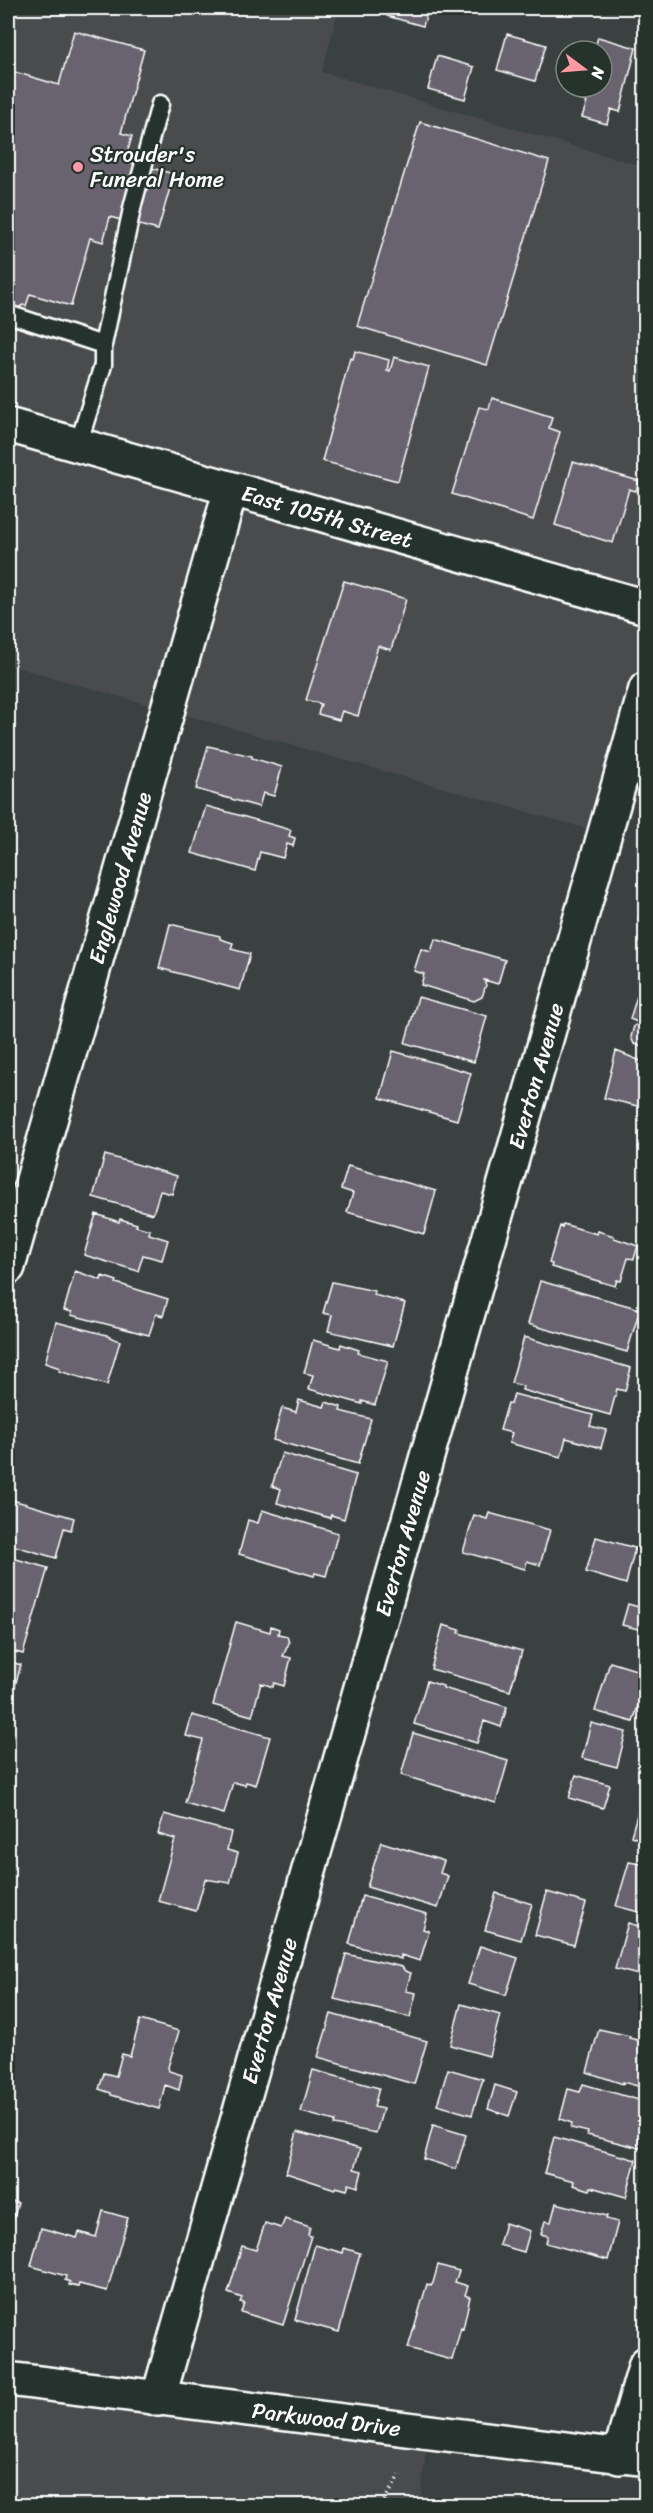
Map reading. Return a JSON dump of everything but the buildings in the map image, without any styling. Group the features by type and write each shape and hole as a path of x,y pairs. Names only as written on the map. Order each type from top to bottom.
{"street":[{"name":"East 105th Street","path":"8,425 645,607"},
{"name":"Englewood Avenue","path":"8,1267 231,489"},
{"name":"Everton Avenue","path":"158,2399 645,689"},
{"path":"632,2458 645,2364"},
{"name":"Parkwood Drive","path":"8,2379 632,2458"}],"lane":[{"path":"78,445 103,365 103,345 133,204 160,104"},
{"path":"8,314 103,345"}],"path":[{"path":"381,2505 400,2475"}],"shaded area":[{"path":"8,8 339,8 322,72 645,167 645,689 605,834 8,665"},
{"path":"8,2379 428,2433 420,2505 8,2506"}],"place":[{"name":"Strouder's Funeral Home","path":"78,167"}]}
